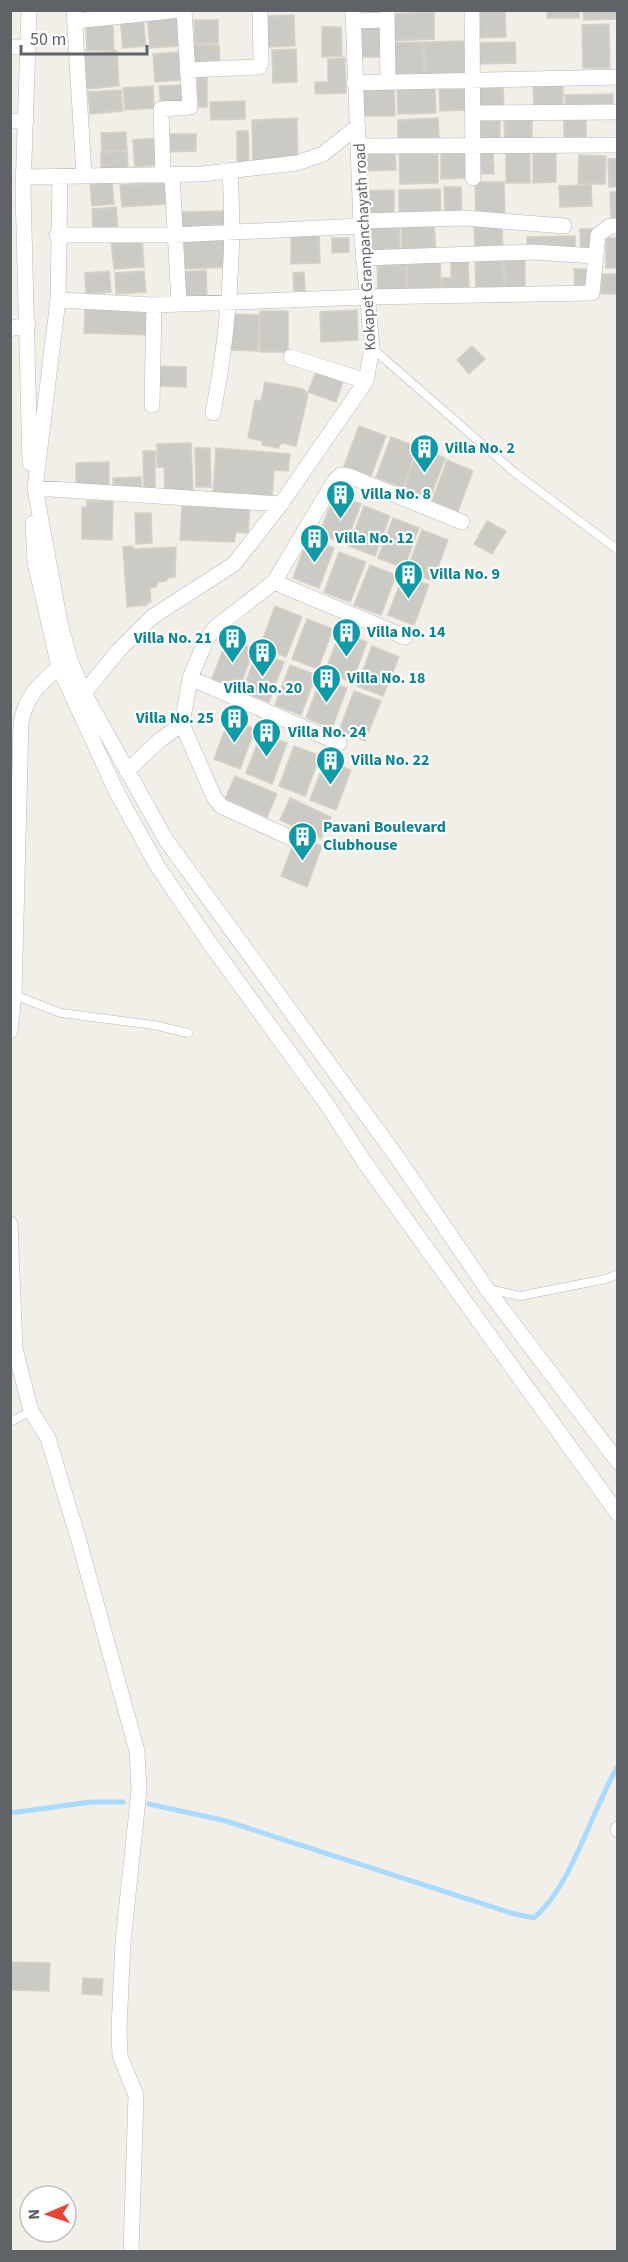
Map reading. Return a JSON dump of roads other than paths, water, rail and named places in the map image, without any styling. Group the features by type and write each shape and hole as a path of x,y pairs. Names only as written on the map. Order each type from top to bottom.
{"street":[{"path":"29,10 28,47 18,121 19,185 28,324 35,562 59,667 108,774 158,867 229,971 326,1103 363,1160 618,1514"},
{"path":"84,175 75,16 182,10 190,107 161,109 179,304"},
{"path":"187,70 259,67 261,63 260,10"},
{"path":"472,10 472,178"},
{"path":"353,16 387,15 388,81"},
{"name":"Kokapet Grampanchayath road","path":"84,693 118,651 152,617 234,564 281,504 366,381 372,348 361,224 353,16"},
{"path":"10,47 28,47"},
{"path":"354,83 472,78 618,77"},
{"path":"472,113 618,111"},
{"path":"19,185 84,175 167,174 311,161 358,126"},
{"path":"359,146 618,145"},
{"path":"213,413 222,368 230,302 234,232 230,170"},
{"path":"60,177 57,236 58,300 35,488 60,623 70,660 84,693 166,840 399,1160 487,1289 618,1462"},
{"path":"57,236 174,235 465,218 564,226"},
{"path":"58,300 153,305 366,297 592,293 598,235 610,226 618,226"},
{"path":"363,258 534,252 595,256"},
{"path":"152,405 153,305"},
{"path":"10,329 28,324"},
{"path":"291,357 366,381"},
{"path":"291,838 222,806 214,797 182,724 190,678 207,638 216,627 274,582 335,480 342,475 462,522"},
{"path":"35,488 281,504"},
{"path":"274,582 405,637"},
{"path":"10,1031 14,995 21,723 27,700 39,684 59,667"},
{"path":"190,678 339,743"},
{"path":"128,771 160,740 182,724"},
{"path":"10,1224 13,1349 31,1411 48,1438 52,1449 137,1750 139,1790 123,1942 119,2029 120,2056 135,2095 131,2252"}],"lane":[{"path":"372,348 514,472 618,550"},
{"path":"14,995 61,1013 154,1025 188,1033"},
{"path":"487,1289 520,1296 606,1279 618,1274"},
{"path":"10,1422 31,1411"}],"waterway":[{"path":"149,1804 226,1821 511,1913 534,1918 548,1904 571,1867 618,1766"},
{"path":"10,1813 91,1802 123,1802"}],"place":[{"name":"Villa No. 2","path":"424,474"},
{"name":"Villa No. 8","path":"340,520"},
{"name":"Villa No. 12","path":"314,564"},
{"name":"Villa No. 9","path":"409,600"},
{"name":"Villa No. 14","path":"346,658"},
{"name":"Villa No. 21","path":"233,664"},
{"name":"Villa No. 20","path":"263,678"},
{"name":"Villa No. 18","path":"326,704"},
{"name":"Villa No. 25","path":"235,744"},
{"name":"Villa No. 24","path":"267,758"},
{"name":"Villa No. 22","path":"330,786"},
{"name":"Pavani Boulevard Clubhouse","path":"302,862"}]}
